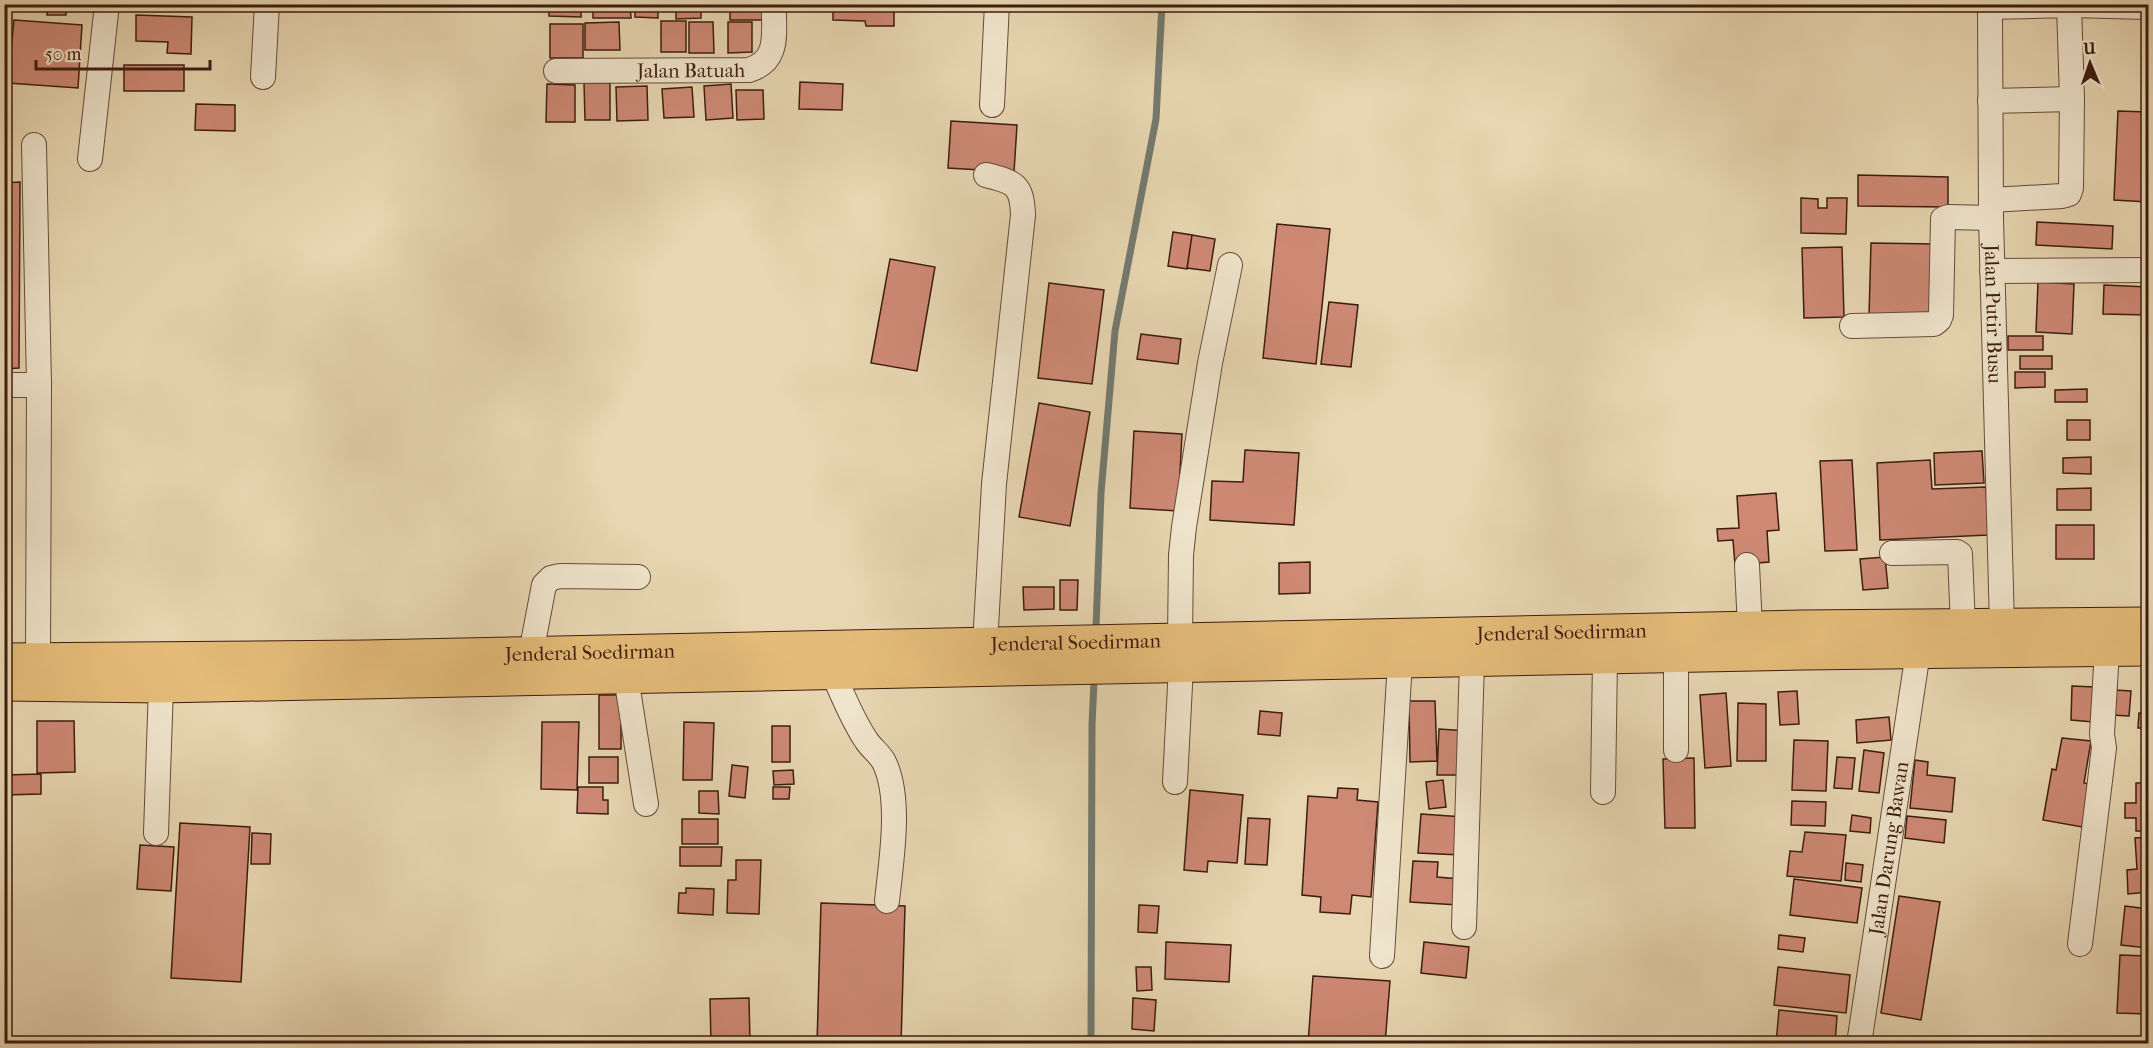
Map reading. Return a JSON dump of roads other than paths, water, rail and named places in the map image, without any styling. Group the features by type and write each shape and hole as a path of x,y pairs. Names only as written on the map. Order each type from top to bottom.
{"highway":[{"name":"Jenderal Soedirman","path":"4,660 366,657 531,653 742,662 833,673 1181,653 1750,628 2148,624"},
{"name":"Jenderal Soedirman","path":"4,684 161,686 626,677 742,662 985,645 1400,662 2148,649"}],"street":[{"path":"90,159 106,4"},
{"path":"263,76 267,4"},
{"name":"Jalan Batuah","path":"556,70 749,70 763,64 769,58 772,48 774,4"},
{"path":"992,105 997,4"},
{"path":"1852,326 1934,324 1940,320 1943,219 2069,194 2071,188 2072,99 2069,5"},
{"path":"1990,6 2148,7"},
{"name":"Jalan Putir Busu","path":"1990,6 1992,272 2002,626"},
{"path":"1990,101 2072,99"},
{"path":"34,146 39,385 38,660"},
{"path":"985,645 994,484 1023,215 1023,198 1020,190 1003,179 986,175"},
{"path":"1175,782 1181,653 1181,555 1210,363 1230,265"},
{"path":"1992,272 2148,270"},
{"path":"4,385 39,385"},
{"path":"1892,553 1957,552 1960,554 1963,626"},
{"path":"1747,565 1750,628"},
{"path":"531,653 544,585 551,578 572,575 638,577"},
{"path":"2080,944 2104,748 2102,734 2106,650"},
{"name":"Jalan Darung Bawan","path":"1859,1044 1918,652"},
{"path":"1676,656 1676,750"},
{"path":"1603,792 1605,658"},
{"path":"1464,927 1472,661"},
{"path":"1382,956 1400,662"},
{"path":"833,673 852,716 867,741 884,762 889,783 895,820 887,901"},
{"path":"626,677 646,804"},
{"path":"156,833 161,686"}],"waterway":[{"path":"1096,628 1101,493 1115,331 1156,119 1162,4"},
{"path":"1091,1044 1094,682"}]}
